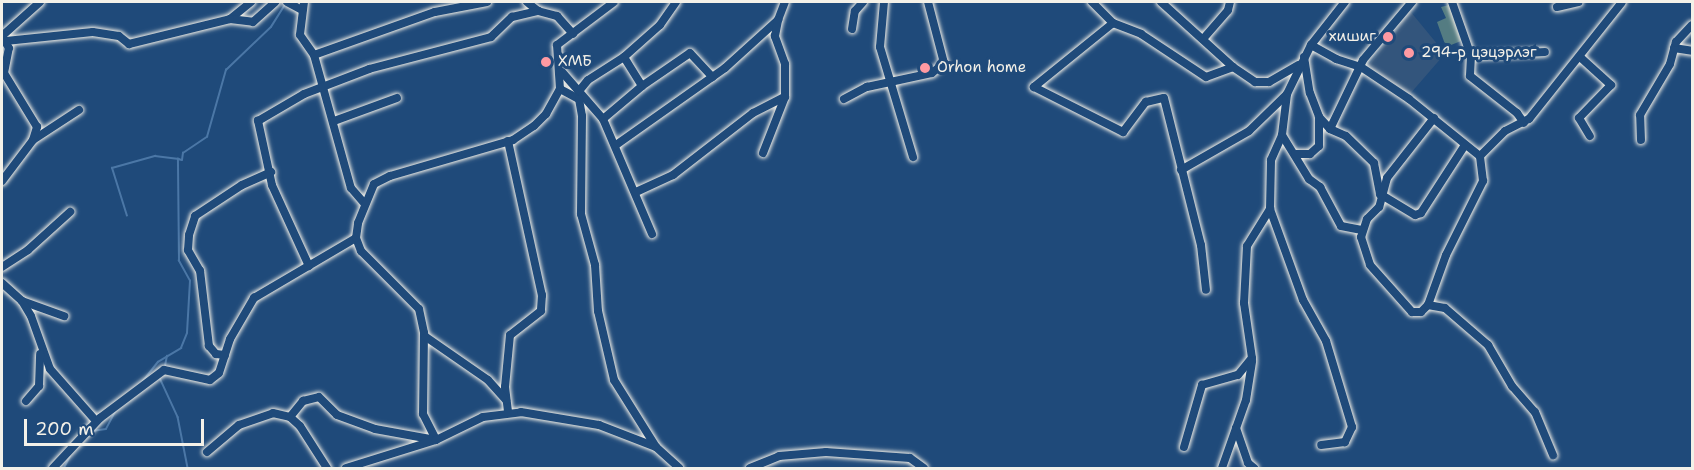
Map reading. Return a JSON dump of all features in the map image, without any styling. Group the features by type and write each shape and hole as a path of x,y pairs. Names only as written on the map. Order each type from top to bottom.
{"street":[{"path":"3,39 40,2"},
{"path":"230,19 251,2"},
{"path":"3,39 93,32 119,36 129,44 230,19 253,22 275,2"},
{"path":"288,2 303,6 300,35 314,55 351,188 365,204"},
{"path":"314,55 435,12 487,2"},
{"path":"526,2 538,11 557,16 573,33"},
{"path":"436,440 423,414 424,333 418,309 361,251 356,238 365,204 375,184 390,176 508,141 546,114 560,89 557,45 614,2"},
{"path":"579,91 588,80 624,57 660,24 676,2"},
{"path":"763,153 785,97 785,64 775,36 785,2"},
{"path":"852,29 855,11 862,2"},
{"path":"884,2 880,47 913,157"},
{"path":"844,99 867,87 932,74 944,63 928,2"},
{"path":"1092,2 1113,23 1142,34 1206,77 1233,67"},
{"path":"1161,2 1233,67 1263,83 1302,61"},
{"path":"1203,39 1228,10 1230,2"},
{"path":"1321,445 1345,442 1352,428 1326,341 1303,300 1270,209 1271,160 1282,135 1287,94 1302,61 1311,45 1345,2"},
{"path":"1330,129 1363,60 1412,2"},
{"path":"1452,2 1471,56 1470,76 1517,113 1524,123"},
{"path":"1557,7 1578,2"},
{"path":"1480,156 1505,131 1524,123 1580,57 1622,2"},
{"path":"309,266 272,185 271,172 258,121 324,87 369,69 491,37 512,17 538,11"},
{"path":"616,145 712,77 778,20"},
{"path":"1113,23 1034,87 1123,132 1146,102 1164,98 1174,128 1181,170 1202,252 1206,290"},
{"path":"1641,140 1640,116 1674,48 1692,25"},
{"path":"3,39 9,48 4,73 37,127 33,140"},
{"path":"1311,45 1336,59 1361,67 1434,118 1465,146 1480,156 1483,181 1446,255 1428,305 1421,312 1412,312 1379,276 1365,250 1362,230 1379,207 1380,194 1374,163 1346,136 1330,129 1319,117"},
{"path":"1674,48 1692,51"},
{"path":"1471,56 1545,52"},
{"path":"603,119 642,86 690,53 712,77"},
{"path":"624,57 642,86"},
{"path":"1580,57 1611,85 1579,118 1590,136"},
{"path":"1295,154 1310,154 1319,146 1319,117 1302,61"},
{"path":"559,66 565,81 579,91 603,119 652,234"},
{"path":"560,89 579,99 582,116 580,214 597,278 598,311 614,380 656,447 679,468"},
{"path":"1181,170 1249,131 1287,94"},
{"path":"636,192 673,175 753,113 785,97"},
{"path":"334,121 397,98"},
{"path":"2,181 33,140 79,110"},
{"path":"1380,194 1387,178 1434,118"},
{"path":"1282,135 1310,179 1320,187 1341,226 1362,230"},
{"path":"508,141 542,295 541,310 510,334 507,400 511,413"},
{"path":"1380,194 1415,214 1421,213 1465,146"},
{"path":"225,355 216,354 209,346 200,271 188,250 189,235 195,216 242,184 271,172"},
{"path":"1222,468 1246,400 1252,358 1244,303 1245,261 1250,240 1270,209"},
{"path":"2,267 28,250 70,212"},
{"path":"53,468 96,422 164,370 210,380 219,373 230,339 254,298 356,238"},
{"path":"2,282 22,301 59,384 96,422"},
{"path":"22,301 64,316"},
{"path":"1428,305 1446,308 1488,345 1512,386 1535,412 1553,455"},
{"path":"426,337 488,380 507,400"},
{"path":"26,401 39,386 41,376 39,338"},
{"path":"1185,447 1202,385 1239,375 1252,358"},
{"path":"290,417 303,401 319,397 337,416 375,429 436,440"},
{"path":"207,452 252,418 273,412 290,417 300,426 327,468"},
{"path":"346,468 436,440 483,417 511,413 599,425 656,447"},
{"path":"1236,428 1248,463 1254,468"},
{"path":"750,468 779,456 826,452 910,458 924,468"}],"shaded area":[{"name":"294-р цэцэрлэг","path":"1410,11 1443,51 1443,56 1410,94 1368,66"}],"green space":[{"path":"1449,5 1461,41 1446,47 1437,22 1446,18 1441,7"}],"waterway":[{"path":"143,381 158,362 181,348 187,333 190,281 179,261 178,159 182,160 183,153 207,137 226,70 271,27 285,5"},
{"path":"127,216 112,168 155,156 179,159"},
{"path":"165,366 167,356"},
{"path":"160,378 178,417 188,468"},
{"path":"92,431 106,429 116,410"},
{"path":"64,468 70,456"}],"place":[{"name":"хишиг","path":"1388,37"},
{"name":"294-р цэцэрлэг","path":"1409,53"},
{"name":"ХМБ","path":"546,62"},
{"name":"Orhon home","path":"925,68"}]}
